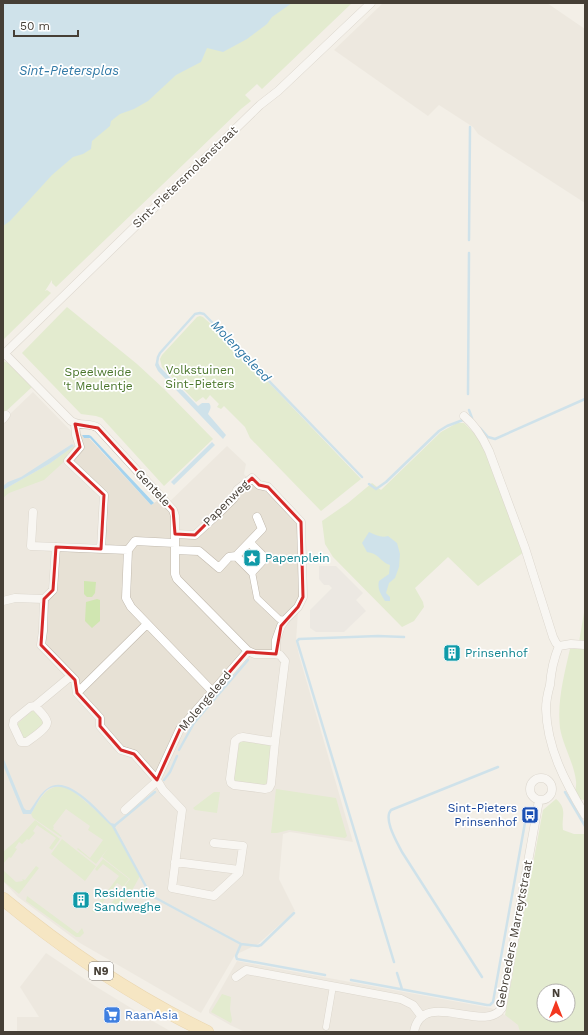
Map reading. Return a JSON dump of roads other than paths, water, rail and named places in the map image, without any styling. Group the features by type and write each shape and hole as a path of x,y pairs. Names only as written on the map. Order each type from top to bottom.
{"main road":[{"name":"N9","path":"3,899 52,938 132,992 207,1032"}],"street":[{"name":"Sint-Pietersmolenstraat","path":"4,354 260,105 278,91 371,3"},
{"path":"4,354 75,424 76,435 80,447 68,461 104,495 101,549"},
{"path":"464,416 483,438 489,451 525,548 553,637 559,646"},
{"name":"Gentele","path":"75,424 91,425 98,428 173,510 176,516 175,574 177,579 248,650"},
{"name":"Papenweg","path":"175,542 195,535 234,498 237,490 252,478 259,485 268,487 301,522 303,597 298,607 285,620 276,640 276,654"},
{"path":"33,512 32,546 128,550"},
{"path":"212,691 131,607 126,598 128,550 135,541 175,542 199,550 219,568 229,557 236,556 262,529 257,517"},
{"path":"250,542 265,558 252,572"},
{"path":"56,547 53,590 44,599 41,645 75,680 77,693 100,718 100,726 121,750 134,754 157,780 163,790 182,810 172,888 214,896 239,873 243,846 214,843"},
{"path":"236,556 252,572 257,598 279,619 285,620"},
{"path":"3,601 14,598 44,599"},
{"path":"77,693 147,624"},
{"path":"559,646 571,644 585,646"},
{"path":"559,646 552,669 546,708 548,730 554,753 562,773 585,815"},
{"path":"248,650 255,654 280,655 285,661 275,742 272,784 269,788 265,789 234,785 231,783 230,779 238,738 243,737 275,742"},
{"name":"Molengeleed","path":"125,810 157,780 180,729 248,650"},
{"path":"34,706 47,723 45,727 27,742 21,742 13,723 14,720 71,676"},
{"name":"Gebroeders Marreytstraat","path":"422,1017 435,1014 486,1022 491,1020 499,1013 503,1001 539,800"},
{"path":"175,862 239,870"},
{"path":"236,977 246,970 401,999 413,1005 422,1017 416,1024 414,1032"},
{"path":"326,1027 333,986"}],"water":[{"name":"Sint-Pietersplas","path":"3,3 292,3 272,17 267,24 247,39 223,52 207,48 201,62 176,75 148,101 134,109 120,114 111,121 110,126 92,141 91,149 83,154 73,157 52,175 10,221 3,226"},
{"path":"157,360 160,367 198,406 202,403 210,404 211,407 208,414 226,435 223,439 158,371 155,365"},
{"path":"82,435 91,436 154,503 151,505 90,438 84,438"},
{"path":"212,442 215,445 174,485 171,482"},
{"path":"72,444 74,446 49,464 3,490 3,486 8,482 21,477"},
{"path":"369,532 385,537 388,536 397,543 400,554 399,567 395,578 389,583 386,593 390,597 390,601 385,601 380,591 379,581 389,574 390,565 375,554 367,552 362,543"},
{"path":"3,757 26,810 30,810 40,795 48,788 56,785 64,786 73,789 82,795 111,823 115,824 116,827 113,827 82,798 64,788 55,787 47,790 40,798 31,814 23,814 3,765"}],"waterway":[{"path":"469,240 470,127"},
{"path":"468,394 469,253"},
{"name":"Molengeleed","path":"157,363 160,353 195,314 204,314 362,477"},
{"name":"Molengeleed","path":"480,428 488,437 495,439 585,399"},
{"name":"Molengeleed","path":"469,410 472,418"},
{"name":"Molengeleed","path":"369,484 376,489 386,482 439,431 447,426 463,420"},
{"path":"394,962 297,641 299,639 378,636 404,637"},
{"path":"179,750 194,723 248,660"},
{"path":"164,780 170,772 177,756"},
{"path":"482,977 402,852 394,837 390,825 389,814 391,810 498,767"},
{"path":"114,826 155,792"},
{"path":"565,792 585,826"},
{"path":"351,980 490,1005 493,1002 526,817"},
{"path":"113,826 152,896 241,944 261,945 294,913"},
{"path":"241,944 236,956 237,959 325,975"},
{"path":"397,973 402,989"}],"place":[{"name":"Papenplein","path":"252,558"},
{"name":"Prinsenhof","path":"452,653"},
{"name":"Sint-Pieters Prinsenhof","path":"530,815"},
{"name":"Residentie Sandweghe","path":"81,900"},
{"name":"RaanAsia","path":"112,1015"}],"park label":[{"name":"Volkstuinen Sint-Pieters","path":"200,377"},
{"name":"Speelweide 't Meulentje","path":"98,379"}]}
